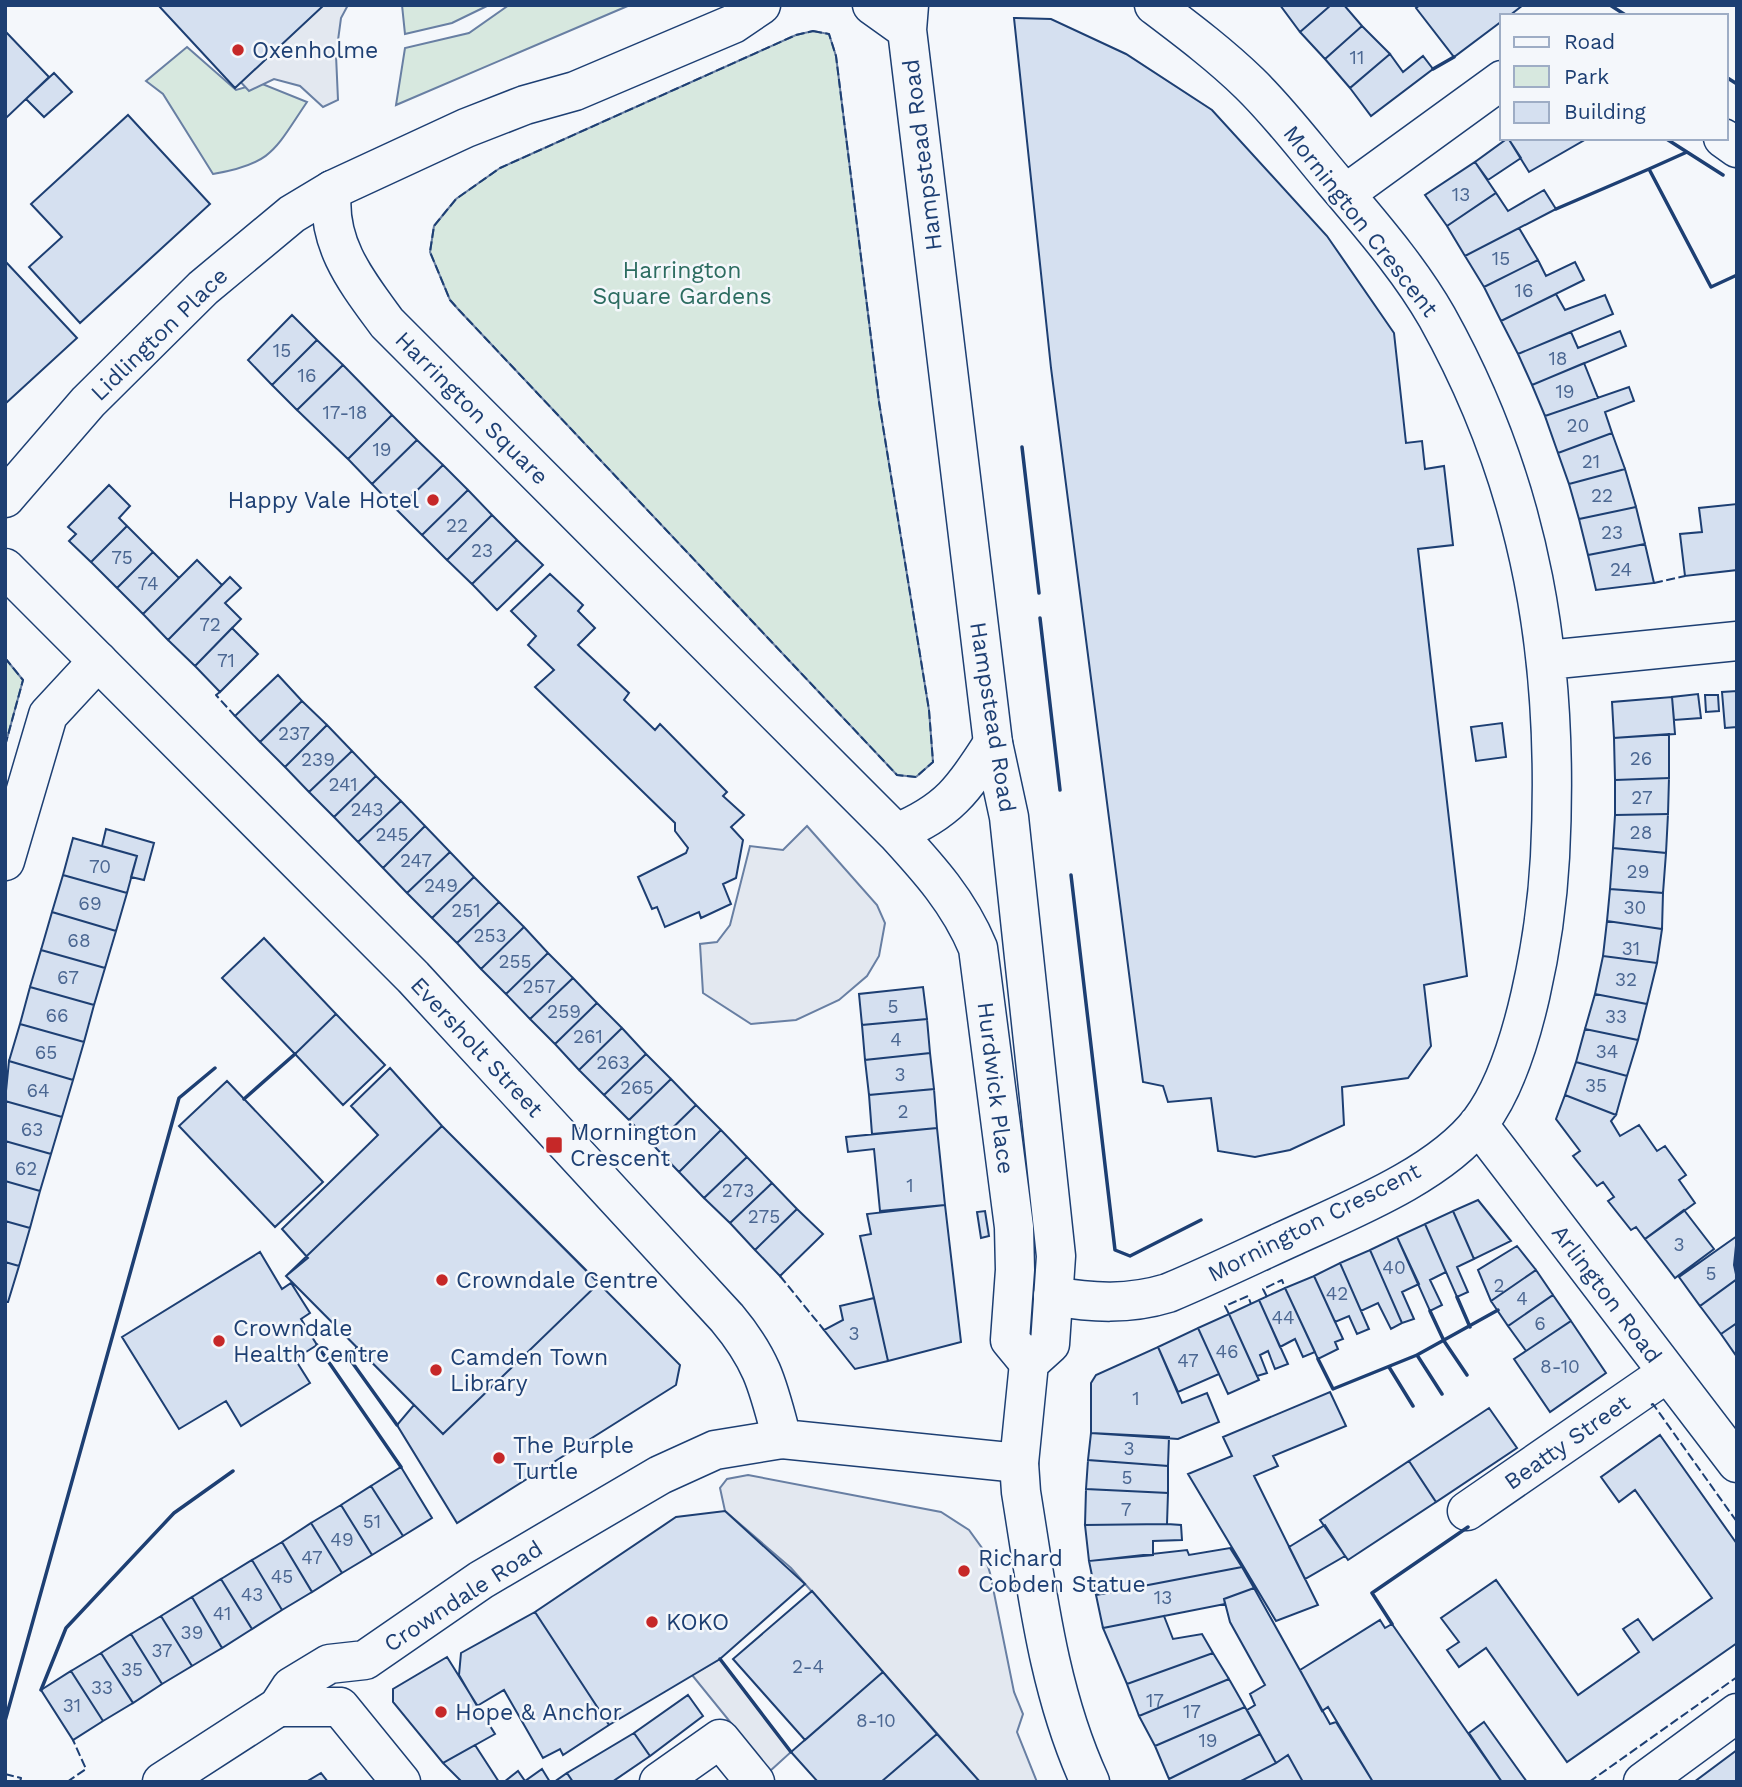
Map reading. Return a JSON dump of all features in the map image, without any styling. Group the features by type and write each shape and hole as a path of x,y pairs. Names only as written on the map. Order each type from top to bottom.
{"main road":[{"path":"332,190 466,128 525,105 575,91 733,23 761,5"},
{"path":"872,5 908,17"},
{"name":"Mornington Crescent","path":"1052,1296 1096,1303 1138,1301 1168,1293 1347,1211 1433,1162 1478,1124 1495,1098 1508,1066 1538,962 1545,925 1552,814 1547,660 1541,610 1522,524 1480,404 1435,314 1345,194 1249,83 1154,5"},
{"name":"Hampstead Road","path":"908,17 993,743 1009,817 1056,1256 1050,1344 1029,1363"},
{"path":"1345,194 1500,81"},
{"name":"Lidlington Place","path":"5,498 88,402 203,288 292,214 332,190"},
{"name":"Harrington Square","path":"332,190 329,213 348,270 387,323 896,833"},
{"name":"Eversholt Street","path":"5,568 413,977 727,1318 765,1374 782,1439"},
{"path":"1547,660 1737,640"},
{"path":"5,861 48,715 98,660"},
{"path":"896,833 926,821 939,811 963,788 993,743"},
{"name":"Hurdwick Place","path":"896,833 945,888 967,922 978,948 1014,1227 1015,1270 1010,1340 1029,1363"},
{"name":"Arlington Road","path":"1478,1124 1737,1463"},
{"path":"1029,1363 1019,1463 1037,1591 1059,1703 1072,1743 1090,1782"},
{"name":"Beatty Street","path":"1467,1511 1667,1373"},
{"name":"Crowndale Road","path":"162,1782 278,1707 291,1687 329,1664 365,1660 481,1580 660,1475 715,1450 782,1439 1019,1463"},
{"path":"340,1707 365,1660"},
{"path":"278,1707 340,1707"},
{"path":"340,1707 401,1782"},
{"path":"1643,1782 1737,1713"},
{"path":"659,1782 720,1739 755,1782"}],"green space":[{"path":"402,5 489,5 452,23 405,34"},
{"path":"509,5 630,5 396,105 405,48 469,33"},
{"name":"Harrington Square Gardens","path":"813,31 829,34 836,56 879,402 929,710 933,762 916,777 897,775 458,309 450,300 430,252 434,226 456,199 500,168 796,35"},
{"path":"187,47 236,90 260,83 307,102 279,143 261,159 233,170 213,174 163,94 146,81"},
{"path":"5,658 23,680 5,746"}],"shaded area":[{"path":"312,5 348,5 341,18 336,55 338,100 323,107 300,86 274,79 249,91 236,77"},
{"path":"807,826 877,905 885,923 879,956 867,976 839,1000 796,1020 751,1024 703,993 700,944 717,942 730,925 750,846 783,850"},
{"path":"748,1475 941,1512 969,1530 982,1548 990,1573 1014,1692 1023,1714 1017,1732 1037,1782 980,1782 791,1568 725,1511 720,1488 727,1479"},
{"path":"720,1659 791,1752 770,1771 692,1675"}],"building":[{"name":"Oxenholme","path":"158,5 324,5 235,88"},
{"path":"1280,5 1331,5 1300,32"},
{"path":"1331,5 1344,5 1362,26 1325,59 1300,32"},
{"path":"1420,5 1523,5 1512,14 1500,14 1500,22 1454,57 1416,8"},
{"path":"1014,18 1051,19 1126,54 1212,110 1327,236 1394,333 1406,443 1422,441 1425,469 1444,466 1453,545 1418,549 1467,976 1424,985 1431,1046 1408,1078 1342,1087 1344,1125 1290,1150 1255,1157 1218,1151 1211,1098 1168,1102 1163,1086 1143,1082 1051,368"},
{"path":"1362,26 1390,54 1350,88 1325,59"},
{"path":"5,31 49,77 5,119"},
{"path":"1390,54 1403,72 1423,56 1433,69 1371,116 1350,88"},
{"path":"54,73 72,92 44,117 26,99"},
{"path":"128,115 210,204 80,323 29,267 62,237 31,204"},
{"path":"1505,140 1509,140 1521,158 1488,180 1475,162"},
{"path":"1509,140 1585,140 1529,172"},
{"path":"1475,162 1496,193 1447,226 1425,195"},
{"path":"1544,190 1556,209 1465,256 1447,226 1496,193 1508,211"},
{"path":"1519,228 1538,260 1484,287 1465,256"},
{"path":"1538,260 1546,276 1575,262 1584,280 1501,321 1484,287"},
{"path":"5,261 77,338 5,404"},
{"path":"1556,294 1565,310 1605,295 1613,314 1518,354 1501,321"},
{"path":"292,315 317,340 272,385 248,360"},
{"path":"1620,331 1626,346 1532,385 1518,354 1571,332 1578,348"},
{"path":"317,340 343,365 297,410 272,385"},
{"path":"1584,363 1598,398 1545,416 1532,385"},
{"path":"343,365 392,415 348,459 297,410"},
{"path":"1629,387 1634,401 1605,412 1612,433 1558,453 1545,416"},
{"path":"392,415 417,440 372,484 348,459"},
{"path":"1612,433 1625,469 1569,484 1558,453"},
{"path":"417,440 443,465 397,510 372,484"},
{"name":"Happy Vale Hotel","path":"443,465 468,490 422,535 397,510"},
{"path":"1625,469 1636,507 1579,519 1569,484"},
{"path":"109,485 130,506 119,518 127,526 91,562 69,541 76,534 68,527"},
{"path":"468,490 492,515 447,560 422,535"},
{"path":"1737,504 1737,570 1685,576 1680,534 1702,532 1699,508"},
{"path":"1636,507 1645,544 1588,555 1579,519"},
{"path":"492,515 517,540 472,584 447,560"},
{"path":"127,526 153,552 117,588 91,562"},
{"path":"517,540 543,565 497,610 472,584"},
{"path":"1645,544 1654,583 1596,590 1588,555"},
{"path":"153,552 179,578 143,614 117,588"},
{"path":"197,560 222,585 168,640 143,614"},
{"path":"550,574 583,605 578,611 595,628 578,645 629,693 624,700 655,730 660,724 727,792 723,796 744,815 731,827 743,840 736,878 723,884 731,904 701,918 699,912 665,927 657,907 652,909 638,877 686,853 688,848 675,831 675,823 535,687 554,670 528,645 536,636 511,611"},
{"path":"230,577 241,588 225,603 241,619 195,666 168,640"},
{"path":"232,628 258,654 220,692 195,666"},
{"path":"278,675 302,701 260,742 235,716"},
{"path":"1737,691 1737,727 1725,728 1722,692"},
{"path":"1698,694 1701,718 1674,720 1672,697"},
{"path":"1705,695 1718,695 1719,711 1706,712"},
{"path":"1672,697 1675,734 1614,738 1612,702"},
{"path":"302,701 327,725 285,767 260,742"},
{"path":"1502,723 1506,757 1476,761 1471,727"},
{"path":"327,725 352,751 309,792 285,767"},
{"path":"1669,734 1669,778 1615,780 1614,738"},
{"path":"352,751 376,776 334,817 309,792"},
{"path":"376,776 401,801 358,842 334,817"},
{"path":"1669,778 1668,814 1615,815 1615,780"},
{"path":"401,801 425,826 383,868 358,842"},
{"path":"1668,814 1666,853 1613,848 1615,815"},
{"path":"425,826 450,852 407,893 383,868"},
{"path":"106,829 154,843 144,880 131,877 137,856 102,846"},
{"path":"73,838 137,856 127,893 63,875"},
{"path":"1613,848 1666,853 1663,893 1610,889"},
{"path":"450,852 474,877 432,918 407,893"},
{"path":"63,875 127,893 116,931 52,912"},
{"path":"474,877 499,902 457,943 432,918"},
{"path":"1610,889 1663,893 1662,929 1607,921"},
{"path":"499,902 524,927 481,969 457,943"},
{"path":"52,912 116,931 105,968 41,950"},
{"path":"1607,921 1662,929 1657,963 1603,956"},
{"path":"524,927 548,953 506,994 481,969"},
{"path":"264,938 336,1014 295,1054 222,978"},
{"path":"41,950 105,968 94,1005 30,987"},
{"path":"548,953 573,978 530,1019 506,994"},
{"path":"1603,956 1657,963 1647,1004 1595,994"},
{"path":"573,978 597,1003 555,1044 530,1019"},
{"path":"30,987 94,1005 84,1042 20,1024"},
{"path":"923,987 927,1019 862,1025 859,994"},
{"path":"1595,994 1647,1004 1638,1040 1585,1029"},
{"path":"597,1003 622,1028 579,1070 555,1044"},
{"path":"336,1014 385,1065 343,1105 295,1054"},
{"path":"927,1019 930,1053 865,1060 862,1025"},
{"path":"20,1024 84,1042 73,1080 9,1061"},
{"path":"622,1028 646,1054 604,1095 579,1070"},
{"path":"1585,1029 1638,1040 1627,1076 1576,1062"},
{"path":"930,1053 934,1089 869,1095 865,1060"},
{"path":"646,1054 671,1079 629,1120 604,1095"},
{"path":"9,1061 73,1080 62,1117 5,1101"},
{"path":"1576,1062 1627,1076 1616,1115 1565,1095"},
{"path":"390,1068 442,1126 680,1365 676,1385 457,1523 397,1425 414,1405 286,1276 308,1258 282,1229 378,1135 351,1106"},
{"path":"671,1079 696,1105 654,1146 629,1120"},
{"path":"227,1081 323,1182 275,1227 179,1126"},
{"path":"934,1089 937,1128 872,1134 869,1095"},
{"path":"1565,1095 1616,1115 1611,1121 1620,1136 1639,1125 1657,1151 1665,1146 1686,1175 1679,1180 1695,1203 1645,1239 1636,1227 1631,1230 1608,1201 1614,1197 1603,1182 1597,1186 1573,1156 1580,1151 1556,1119"},
{"path":"5,1101 62,1117 51,1154 5,1141"},
{"path":"696,1105 721,1130 679,1172 654,1146"},
{"name":"Crowndale Centre","path":"442,1126 599,1283 443,1434 286,1276"},
{"path":"937,1128 945,1205 880,1211 874,1149 848,1152 846,1137"},
{"path":"721,1130 747,1157 704,1198 679,1172"},
{"path":"5,1141 51,1154 40,1191 5,1181"},
{"path":"747,1157 772,1183 730,1223 704,1198"},
{"path":"747,1157 772,1183 730,1223 704,1198"},
{"path":"5,1181 40,1191 30,1228 5,1221"},
{"path":"772,1183 797,1209 755,1250 730,1223"},
{"path":"1478,1200 1511,1241 1474,1259 1453,1211"},
{"path":"945,1205 961,1342 888,1361 860,1236 871,1234 867,1214"},
{"path":"797,1209 823,1234 780,1276 755,1250"},
{"path":"1684,1210 1714,1249 1675,1278 1645,1239"},
{"path":"985,1211 989,1236 981,1238 977,1212"},
{"path":"1453,1211 1474,1259 1457,1267 1468,1292 1457,1297 1425,1224"},
{"path":"5,1221 30,1228 19,1266 5,1262"},
{"path":"1425,1224 1446,1272 1430,1280 1442,1305 1430,1311 1397,1237"},
{"path":"1737,1236 1734,1265 1737,1279 1700,1306 1679,1277"},
{"path":"1397,1237 1419,1284 1402,1292 1414,1319 1402,1323 1370,1250"},
{"path":"1517,1246 1536,1270 1491,1301 1478,1270"},
{"path":"1370,1250 1402,1323 1391,1329 1378,1303 1361,1311 1340,1263"},
{"name":"Crowndale Health Centre","path":"260,1252 282,1289 291,1283 310,1313 301,1319 317,1345 295,1359 310,1383 241,1426 226,1401 179,1429 122,1337"},
{"path":"5,1262 19,1266 8,1302 5,1302"},
{"path":"1340,1263 1369,1329 1357,1334 1349,1316 1335,1322 1314,1276"},
{"path":"1536,1270 1553,1295 1508,1326 1491,1301"},
{"path":"1314,1276 1343,1339 1335,1342 1338,1349 1318,1359 1285,1288"},
{"path":"1737,1279 1737,1323 1721,1334 1700,1306"},
{"path":"1285,1288 1315,1352 1303,1357 1295,1339 1280,1347 1259,1300"},
{"path":"1553,1295 1571,1321 1526,1351 1508,1326"},
{"path":"874,1298 888,1361 855,1369 824,1330 843,1320 840,1306"},
{"path":"1259,1300 1288,1364 1275,1369 1268,1351 1260,1355 1267,1373 1257,1376 1229,1314"},
{"path":"1229,1314 1259,1380 1228,1394 1198,1328"},
{"path":"1571,1321 1606,1373 1550,1412 1514,1359"},
{"path":"1737,1323 1737,1357 1721,1334"},
{"path":"1198,1328 1219,1374 1178,1392 1158,1347"},
{"path":"1158,1347 1182,1403 1207,1393 1219,1422 1178,1439 1091,1433 1091,1383 1096,1375"},
{"path":"1330,1392 1346,1426 1273,1456 1278,1466 1254,1476 1318,1605 1276,1621 1188,1474 1232,1456 1223,1437"},
{"path":"1489,1408 1517,1448 1436,1502 1409,1461"},
{"path":"1091,1433 1169,1437 1168,1466 1088,1460"},
{"path":"1660,1435 1737,1544 1737,1643 1567,1762 1486,1648 1459,1667 1447,1650 1459,1642 1441,1618 1496,1580 1578,1695 1639,1652 1623,1629 1638,1619 1653,1640 1712,1598 1635,1490 1619,1502 1601,1477"},
{"path":"1088,1460 1168,1466 1168,1493 1086,1489"},
{"path":"1409,1461 1436,1502 1348,1560 1320,1520"},
{"path":"401,1467 432,1518 403,1536 371,1486"},
{"path":"371,1486 403,1536 372,1555 341,1505"},
{"path":"1086,1489 1168,1493 1167,1524 1085,1525"},
{"path":"341,1505 372,1555 342,1573 311,1523"},
{"name":"KOKO","path":"725,1511 805,1584 720,1659 609,1725 535,1612 676,1517"},
{"path":"311,1523 342,1573 312,1592 282,1542"},
{"path":"1085,1525 1181,1525 1182,1540 1153,1541 1153,1555 1089,1561"},
{"path":"1325,1525 1345,1556 1305,1579 1289,1547"},
{"path":"282,1542 312,1592 282,1610 252,1560"},
{"path":"1230,1548 1242,1567 1096,1595 1089,1561 1187,1550 1189,1555"},
{"path":"252,1560 282,1610 252,1629 221,1579"},
{"path":"1242,1567 1254,1588 1224,1599 1225,1604 1103,1628 1096,1595"},
{"path":"221,1579 252,1629 222,1648 192,1597"},
{"path":"1254,1588 1330,1724 1336,1722 1373,1782 1303,1782 1288,1755 1276,1763 1247,1710 1255,1705 1250,1694 1265,1685 1230,1622 1224,1599"},
{"path":"812,1591 883,1672 805,1740 733,1659"},
{"path":"192,1597 222,1648 192,1666 161,1616"},
{"path":"535,1612 609,1725 563,1755 560,1749 543,1758 504,1690 477,1706 459,1675 461,1653"},
{"path":"161,1616 192,1666 162,1684 131,1634"},
{"path":"1164,1616 1173,1639 1202,1634 1213,1653 1127,1684 1103,1628"},
{"path":"1380,1620 1385,1628 1392,1624 1502,1782 1373,1782 1328,1707 1322,1711 1300,1670"},
{"path":"131,1634 162,1684 133,1703 101,1653"},
{"path":"101,1653 133,1703 103,1721 71,1671"},
{"path":"1213,1653 1229,1679 1139,1716 1127,1684"},
{"name":"Hope & Anchor","path":"447,1657 495,1734 443,1763 393,1702 393,1689"},
{"path":"71,1671 103,1721 73,1740 41,1690"},
{"path":"883,1672 937,1734 881,1782 818,1782 791,1752"},
{"path":"1229,1679 1245,1707 1155,1746 1139,1716"},
{"path":"688,1695 703,1716 650,1756 634,1733"},
{"path":"1245,1707 1260,1734 1169,1779 1155,1746"},
{"path":"1484,1722 1527,1782 1502,1782 1469,1733"},
{"path":"634,1733 650,1756 612,1782 573,1782 567,1773"},
{"path":"937,1734 980,1782 881,1782"},
{"path":"1260,1734 1276,1763 1239,1782 1170,1782 1169,1779"},
{"path":"475,1745 499,1782 462,1782 443,1763"},
{"path":"1737,1750 1737,1782 1694,1782"},
{"path":"1288,1755 1303,1782 1239,1782 1276,1763"},
{"path":"542,1769 550,1782 504,1782 518,1771 525,1781"},
{"path":"321,1773 328,1782 306,1782"},
{"path":"567,1773 573,1782 554,1782"}],"fence":[{"path":"813,31 829,34 836,56 879,402 929,710 933,762 916,777 897,775 458,309 450,300 430,252 434,226 456,199 500,168 796,35 813,31"},
{"path":"1654,583 1685,576"},
{"path":"5,658 23,680 5,746"},
{"path":"220,692 216,695 235,716"},
{"path":"780,1276 824,1330"},
{"path":"1267,1297 1263,1289 1282,1280 1285,1288"},
{"path":"1229,1314 1225,1306 1248,1296 1251,1304"},
{"path":"1651,1405 1653,1404 1737,1522"},
{"path":"1589,1782 1737,1677"},
{"path":"67,1782 86,1769 73,1740"},
{"path":"5,1774 21,1778 20,1782"}],"wall":[{"path":"1610,5 1624,14"},
{"path":"1433,69 1454,57"},
{"path":"1728,78 1737,84"},
{"path":"1668,140 1723,175"},
{"path":"1687,152 1649,169 1711,287 1737,275"},
{"path":"1556,209 1649,169"},
{"path":"1022,447 1039,593"},
{"path":"1040,618 1060,790"},
{"path":"1071,875 1115,1250 1130,1256 1201,1220"},
{"path":"244,1099 295,1054"},
{"path":"5,1721 179,1098 215,1068"},
{"path":"1457,1297 1470,1327"},
{"path":"1318,1359 1333,1389 1417,1355 1498,1310"},
{"path":"1430,1311 1444,1341 1467,1375"},
{"path":"317,1345 401,1467"},
{"path":"357,1348 349,1358 397,1425"},
{"path":"1417,1355 1442,1394"},
{"path":"1389,1367 1413,1406"},
{"path":"41,1690 66,1628 174,1513 233,1471"},
{"path":"1392,1624 1372,1593 1468,1527"},
{"path":"720,1659 791,1752"}],"place":[{"name":"Oxenholme","path":"238,50"},
{"name":"Happy Vale Hotel","path":"433,500"},
{"name":"Mornington Crescent","path":"554,1145"},
{"name":"Crowndale Centre","path":"442,1280"},
{"name":"Crowndale Health Centre","path":"219,1341"},
{"name":"Camden Town Library","path":"436,1370"},
{"name":"The Purple Turtle","path":"499,1458"},
{"name":"Richard Cobden Statue","path":"964,1571"},
{"name":"KOKO","path":"652,1622"},
{"name":"Hope & Anchor","path":"441,1712"}]}
